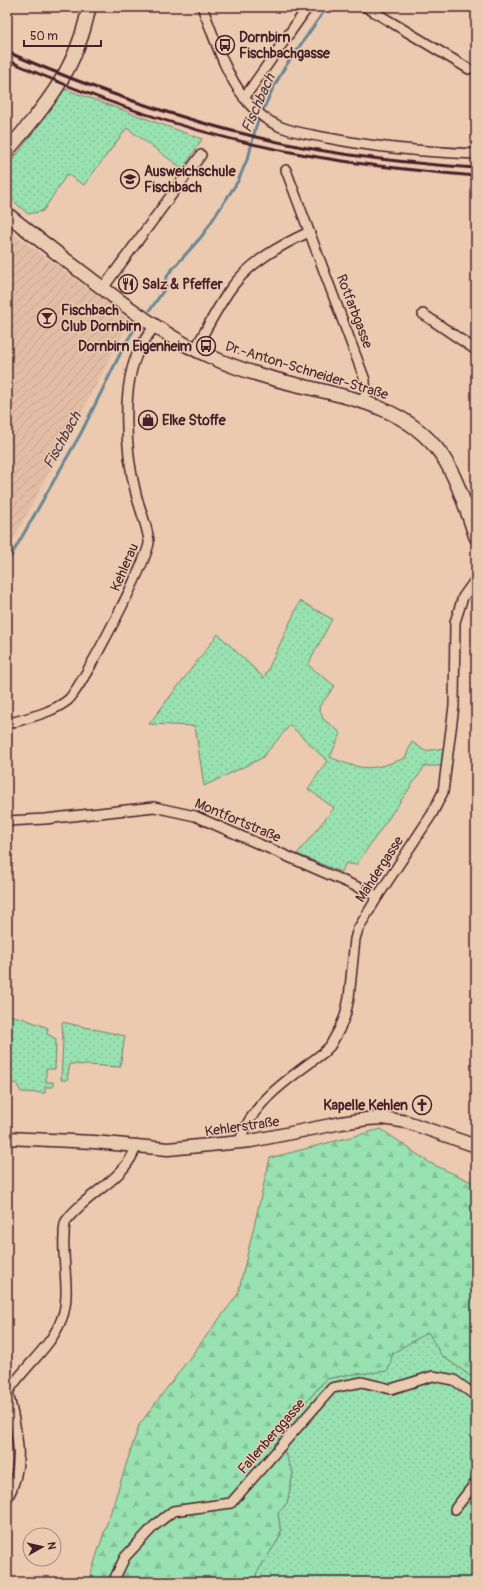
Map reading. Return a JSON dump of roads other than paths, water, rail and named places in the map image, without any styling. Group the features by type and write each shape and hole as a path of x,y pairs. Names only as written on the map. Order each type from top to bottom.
{"main road":[{"path":"7,151 49,100 67,72 81,39 89,7"},
{"name":"Dr.-Anton-Schneider-Straße","path":"7,214 65,261 155,326 195,349 252,373 366,402 399,416 422,433 433,445 449,468 459,488 476,538"}],"street":[{"path":"202,7 224,64 244,98 266,119 282,127 347,142 444,153 476,154"},
{"path":"244,98 308,7"},
{"path":"366,7 469,69"},
{"path":"103,288 201,155"},
{"name":"Rotfarbgasse","path":"286,170 365,380 366,402"},
{"path":"195,349 229,290 244,274 260,259 282,244 309,232"},
{"path":"424,314 476,350"},
{"name":"Kehlerau","path":"7,724 57,708 70,698 96,654 138,576 150,543 136,494 126,418 131,375 135,361 140,348 155,326"},
{"name":"Mähdergasse","path":"239,1143 251,1117 269,1095 330,1046 339,1030 349,998 355,939 358,928 432,814 444,792 454,706 455,622 463,597 476,579"},
{"name":"Montfortstraße","path":"7,821 45,819 154,807 174,810 195,816 378,896"},
{"name":"Kehlerstraße","path":"7,1138 94,1142 168,1149 239,1143 367,1118 383,1118 407,1122 476,1146"},
{"path":"7,1500 14,1487 18,1472 19,1453 8,1392 53,1338 62,1317 65,1301 63,1246 65,1222 83,1202 107,1184 123,1168 134,1154 136,1146"},
{"name":"Fallenberggasse","path":"113,1582 125,1557 154,1526 173,1512 231,1503 332,1388 362,1382 391,1389 433,1376 454,1380 476,1396"},
{"path":"455,1509 476,1482"}],"waterway":[{"name":"Fischbach","path":"150,310 166,287 165,281 169,273 202,236 238,181 249,155 256,126 273,88 285,67 327,7"},
{"name":"Fischbach","path":"7,563 81,433 125,344 136,327"}],"railway":[{"path":"7,52 115,95 189,119 264,139 324,151 367,157 476,168"},
{"path":"7,60 78,90 151,116 226,138 263,147 345,161 410,170 476,176"}],"place":[{"name":"Dornbirn Fischbachgasse","path":"225,45"},
{"name":"Ausweichschule Fischbach","path":"130,179"},
{"name":"Salz & Pfeffer","path":"128,284"},
{"name":"Fischbach Club Dornbirn","path":"47,318"},
{"name":"Dornbirn Eigenheim","path":"206,346"},
{"name":"Elke Stoffe","path":"148,420"},
{"name":"Kapelle Kehlen","path":"422,1105"}]}
